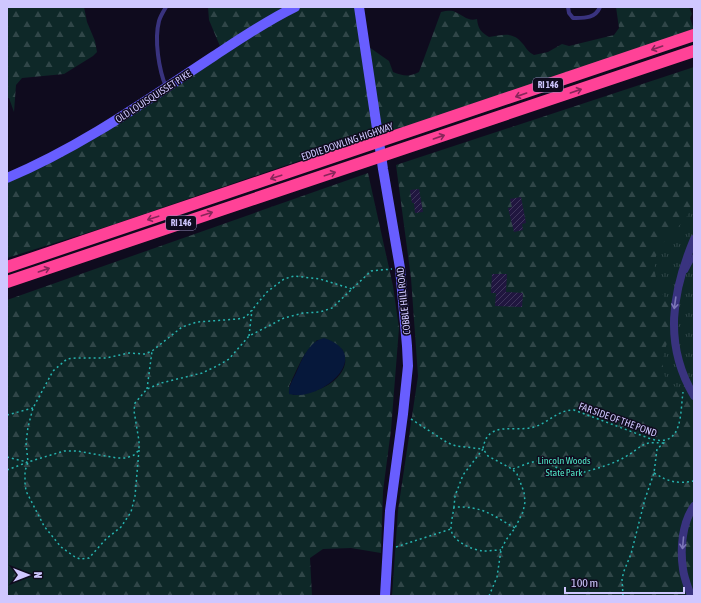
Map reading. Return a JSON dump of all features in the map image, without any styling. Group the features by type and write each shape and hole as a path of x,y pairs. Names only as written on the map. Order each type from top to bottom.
{"highway":[{"name":"EDDIE DOWLING HIGHWAY","path":"7,267 353,152 694,35"},
{"name":"RI 146","path":"7,282 694,51"}],"street":[{"name":"OLD LOUISQUISSET PIKE","path":"7,178 44,162 95,133 251,32 295,7"},
{"name":"COBBLE HILL ROAD","path":"359,7 383,169 400,268 408,366 390,511 385,596"},
{"path":"694,239 683,267 674,308 674,333 679,367 694,396"},
{"path":"691,596 683,571 682,551 686,522 694,506"}],"lane":[{"path":"166,7 159,21 157,37 162,77 166,87"},
{"path":"568,7 569,13 573,18 590,17 598,12 600,7"},
{"path":"678,288 694,256"}],"path":[{"path":"352,289 320,279 294,276 284,279 267,292 246,317 197,322 182,327 152,351 145,354 129,353 106,358 67,359 53,371 33,408 28,427 26,443 28,462 25,471 25,483 26,491 44,526 61,548 80,559 89,558 106,539 121,527 131,512 135,496 139,441 134,411 136,403 147,389 161,383 202,373 217,366 229,359 248,336 284,318 303,313 320,312 332,308 371,271 400,268"},
{"path":"248,336 252,310"},
{"path":"147,389 152,351"},
{"path":"622,596 622,579 654,473 657,449 673,437 678,429 683,391"},
{"path":"7,415 33,408"},
{"name":"FAR SIDE OF THE POND","path":"451,529 456,496 463,475 483,449 486,438 496,430 505,428 534,427 562,411 574,410 650,439 660,441 668,440"},
{"path":"403,414 448,444 483,449 488,456 512,469 517,474 524,492 525,502 523,512 501,550 497,577 489,596"},
{"path":"512,469 537,461 542,461 570,474 576,474 625,458 643,444 651,442 663,443"},
{"path":"7,470 64,451 77,451 117,458 126,458 134,455 138,450"},
{"path":"7,457 28,462"},
{"path":"654,473 664,480 674,483 694,481"},
{"path":"454,507 474,507 483,510 515,528"},
{"path":"387,550 451,529 454,537 472,548 483,551 501,550"}],"green space":[{"path":"7,7 84,7 87,22 95,41 97,52 64,74 22,78 16,85 14,112 9,98 7,98"},
{"path":"208,7 358,7 366,45 389,61 393,72 406,75 413,75 419,72 441,12 445,11 454,11 471,20 477,19 480,30 489,37 508,35 515,37 529,52 534,55 548,52 562,44 569,46 614,35 619,28 616,7 689,7 692,14 690,18 694,30 376,137 313,156 112,225 7,258 7,179 30,168 222,51 209,20"},
{"name":"Lincoln Woods State Park","path":"694,67 694,596 392,596 398,510 418,376 411,278 396,165"},
{"path":"368,173 393,286 399,328 391,430 383,491 381,553 351,548 323,549 310,558 312,596 7,596 7,300","holes":["317,340 342,349 345,356 345,364 337,378 324,387 308,393 293,395 289,386 297,368"]},
{"path":"694,194 694,379 684,386 676,387 668,382 663,370 664,353 672,326 672,314 669,305 657,283 655,261 660,247 690,211"}],"water":[{"path":"324,338 339,346 345,355 344,366 338,376 327,385 315,391 302,395 289,394 291,383 306,352 314,343"}],"building":[{"path":"419,189 423,212 415,213 410,190"},
{"path":"521,197 526,223 522,224 523,230 514,232 508,208 512,207 510,199"},
{"path":"492,274 507,274 506,292 523,293 522,307 495,306 496,293 491,293"}]}
